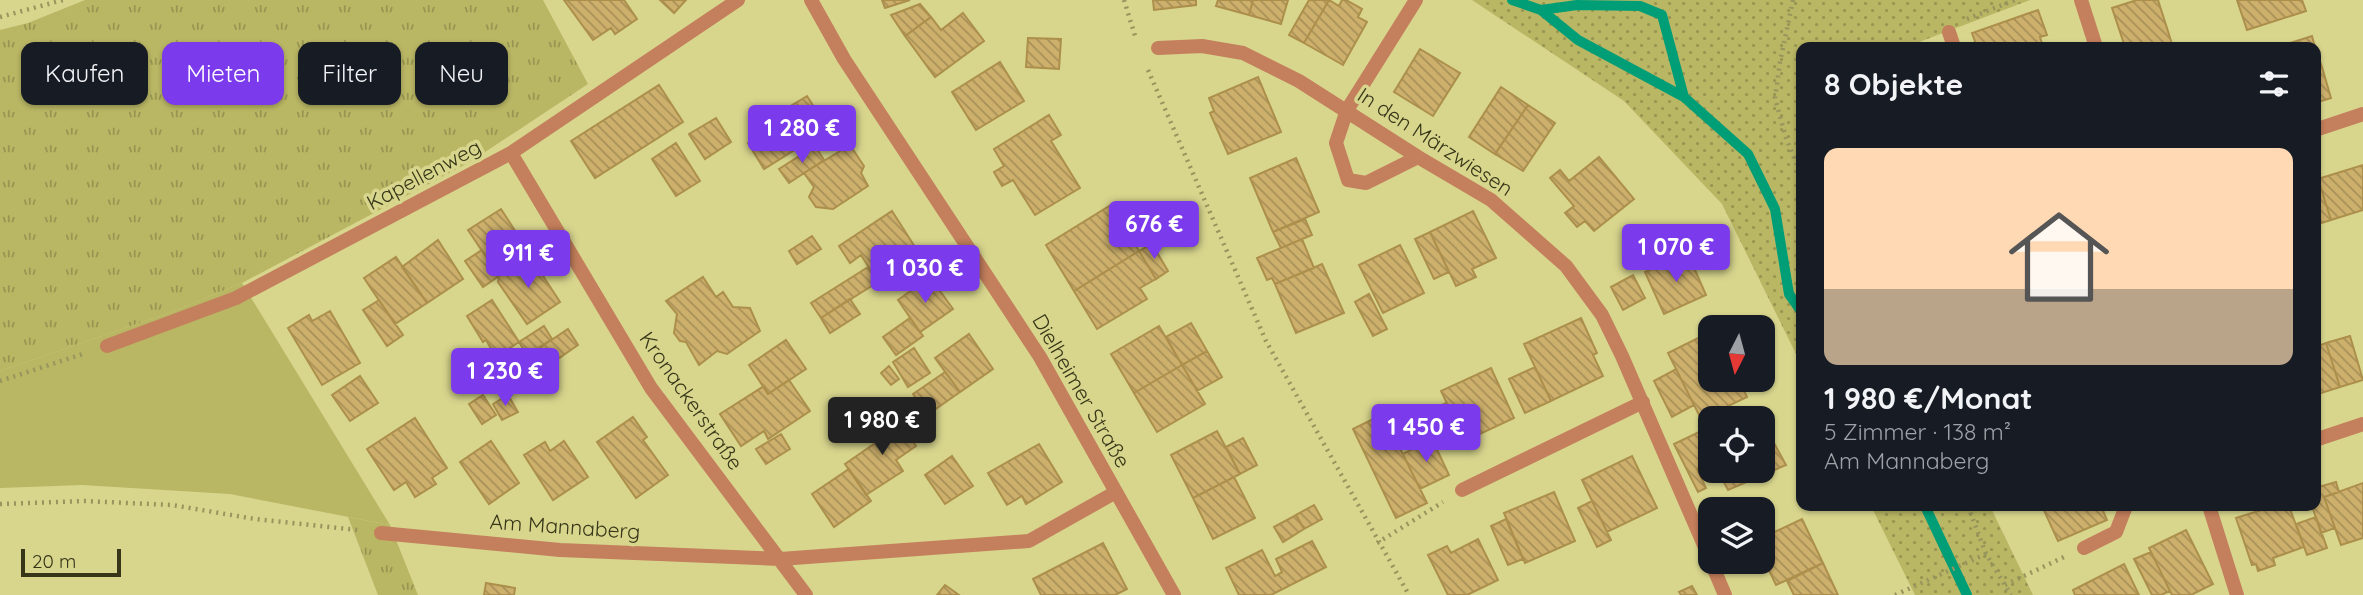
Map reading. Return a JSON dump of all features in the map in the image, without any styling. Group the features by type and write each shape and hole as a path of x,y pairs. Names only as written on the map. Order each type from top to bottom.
{"street":[{"name":"Kapellenweg","path":"107,346 236,298 511,153 738,0"},
{"name":"Dielheimer Straße","path":"811,0 844,59 1040,357 1174,595"},
{"path":"2081,0 2094,42"},
{"path":"1415,1 1347,110 1336,143 1348,180 1366,183 1418,157"},
{"path":"1949,32 1952,42"},
{"name":"In den Märzwiesen","path":"1158,48 1202,46 1243,53 1299,81 1491,200 1566,266 1602,316 1643,402 1698,532"},
{"path":"2321,128 2363,114"},
{"name":"Kronackerstraße","path":"511,153 651,388 806,595"},
{"path":"1462,490 1643,402"},
{"path":"2321,438 2363,424"},
{"name":"Am Mannaberg","path":"381,533 560,550 780,559 1029,541 1116,492"},
{"path":"2084,548 2116,532 2124,511"},
{"path":"2211,511 2237,595"},
{"name":"In den Märzwiesen","path":"1716,574 1725,595"}],"path":[{"path":"0,18 63,0"},
{"path":"1124,0 1138,47"},
{"path":"1793,0 1775,99 1796,163"},
{"path":"1949,32 1952,25 2015,0"},
{"path":"1144,60 1266,341 1377,543 1409,595"},
{"path":"0,381 107,346"},
{"path":"1377,543 1462,490"},
{"path":"0,504 84,501 172,505 255,519 381,533"},
{"path":"1970,511 1986,554 2011,595"},
{"path":"2005,585 2084,548"},
{"path":"1895,595 1986,554"}],"green space":[{"path":"85,0 543,0 588,84 470,162 242,283 169,313 0,371 0,30 28,23"},
{"path":"1472,0 2030,0 1919,42 1796,42 1796,354 1722,204 1624,101"},
{"path":"242,283 390,525 230,494 82,485 0,488 0,371 169,313"},
{"path":"1873,511 1992,511 2033,595 1915,595"},
{"path":"348,517 390,525 418,595 378,595"}],"building":[{"path":"564,0 624,0 637,19 615,34 611,28 593,40"},
{"path":"660,0 686,0 674,13"},
{"path":"882,0 910,0 885,8"},
{"path":"1153,0 1196,0 1196,5 1154,10"},
{"path":"1218,0 1253,0 1249,15 1216,6"},
{"path":"1253,0 1288,0 1281,24 1249,15"},
{"path":"1309,0 1329,0 1304,43 1289,35"},
{"path":"1329,0 1339,6 1342,0 1346,0 1362,9 1358,17 1367,22 1343,65 1304,43"},
{"path":"2137,0 2158,0 2171,42 2123,42 2112,8"},
{"path":"2237,0 2302,0 2306,11 2247,30"},
{"path":"920,4 931,17 905,36 891,15"},
{"path":"2038,10 2047,35 2040,37 2042,42 1975,42 1972,33"},
{"path":"963,13 984,41 935,77 905,36 931,17 941,30"},
{"path":"2312,36 2314,42 2293,42"},
{"path":"1028,38 1061,39 1059,69 1026,67"},
{"path":"1420,49 1460,73 1433,116 1394,92"},
{"path":"1000,62 1024,101 976,130 952,92"},
{"path":"2321,67 2331,98 2321,101"},
{"path":"1258,77 1281,132 1228,154 1210,113 1214,111 1209,98"},
{"path":"659,85 683,122 595,178 571,141"},
{"path":"1501,87 1528,105 1495,154 1469,137"},
{"path":"807,96 828,129 764,169 748,143 757,137 753,129"},
{"path":"1528,105 1555,123 1523,171 1495,154"},
{"path":"1049,115 1061,135 1051,141 1080,188 1035,215 1013,180 1002,186 994,172 1004,166 994,149"},
{"path":"716,118 731,142 705,159 689,134"},
{"path":"676,143 700,181 676,196 652,159"},
{"path":"850,145 864,166 861,173 868,186 833,209 816,207 809,197 814,187 804,173"},
{"path":"815,146 824,160 789,183 779,169"},
{"path":"1599,157 1634,199 1594,231 1585,221 1577,227 1565,213 1574,206 1550,178 1560,170 1569,181"},
{"path":"1296,158 1319,212 1273,232 1250,178"},
{"path":"2363,165 2363,210 2331,220 2321,188 2321,178"},
{"path":"2321,188 2331,220 2321,223"},
{"path":"1111,205 1139,251 1074,291 1046,245"},
{"path":"501,209 531,255 499,276 468,230"},
{"path":"892,211 915,247 873,274 861,255 850,263 839,246"},
{"path":"1473,211 1496,258 1472,269 1476,277 1456,286 1430,232"},
{"path":"1305,219 1312,235 1281,248 1273,232"},
{"path":"1430,232 1449,272 1434,279 1415,239"},
{"path":"812,236 821,249 797,264 789,251"},
{"path":"1302,239 1314,268 1275,284 1272,278 1267,280 1257,258"},
{"path":"438,240 463,279 427,303 402,267"},
{"path":"1152,244 1168,271 1156,279 1139,251"},
{"path":"1400,245 1424,293 1383,313 1359,265"},
{"path":"482,250 499,276 483,287 465,261"},
{"path":"1139,251 1156,279 1140,288 1147,299 1097,329 1074,291"},
{"path":"1688,254 1706,295 1664,314 1645,272"},
{"path":"530,256 560,302 527,324 498,282 499,276"},
{"path":"396,257 427,303 395,324 364,278"},
{"path":"1322,264 1344,313 1296,333 1275,284"},
{"path":"868,267 878,282 821,318 811,303"},
{"path":"1633,275 1645,298 1623,310 1611,287"},
{"path":"703,277 716,297 723,292 733,307 750,308 760,331 727,354 717,351 699,365 686,342 680,341 674,333 677,314 666,301"},
{"path":"930,277 953,309 920,332 898,300"},
{"path":"1369,294 1387,329 1373,336 1355,302"},
{"path":"850,299 860,314 830,333 821,318"},
{"path":"379,300 403,335 387,346 363,310"},
{"path":"492,300 519,342 496,357 467,316"},
{"path":"330,311 360,363 322,385 288,328 309,315 312,321"},
{"path":"910,318 923,336 896,355 883,337"},
{"path":"1581,318 1597,353 1593,355 1603,376 1551,401 1524,344"},
{"path":"1191,323 1207,351 1182,365 1166,337"},
{"path":"544,326 552,339 527,355 519,342"},
{"path":"1159,326 1182,365 1134,393 1111,354"},
{"path":"568,329 578,345 552,363 541,347"},
{"path":"969,334 993,369 960,392 935,358"},
{"path":"2350,336 2363,380 2340,387 2326,343"},
{"path":"1698,338 1698,392 1745,392 1747,397 1728,406 1698,406 1698,413 1668,353"},
{"path":"786,340 806,369 768,394 749,365"},
{"path":"2326,343 2340,387 2321,393 2321,345"},
{"path":"914,348 930,373 908,387 893,362"},
{"path":"1207,351 1222,377 1197,391 1182,365"},
{"path":"493,356 503,372 479,386 470,370"},
{"path":"1182,365 1205,404 1157,432 1134,393"},
{"path":"889,366 899,379 891,385 881,373"},
{"path":"1535,367 1551,401 1525,413 1509,379"},
{"path":"1491,368 1514,418 1465,441 1441,391"},
{"path":"1676,369 1694,405 1672,417 1654,381"},
{"path":"945,372 960,392 927,415 913,394"},
{"path":"360,376 378,403 350,421 332,395"},
{"path":"789,380 810,411 768,439 764,431 741,446 720,414 764,386 768,394"},
{"path":"483,395 496,415 482,424 469,404"},
{"path":"508,395 518,412 502,420 493,404"},
{"path":"1446,403 1463,437 1437,450 1420,415"},
{"path":"1383,414 1427,503 1396,518 1353,429"},
{"path":"896,416 916,446 896,460 903,471 866,495 845,464 881,439 875,430"},
{"path":"633,417 647,437 643,440 668,475 636,498 597,442"},
{"path":"415,418 447,468 432,478 436,484 415,497 406,482 394,490 367,449"},
{"path":"1217,431 1240,474 1193,498 1171,455"},
{"path":"1698,432 1698,483 1704,483 1706,488 1698,492 1674,444"},
{"path":"781,434 790,449 766,464 756,449"},
{"path":"1243,438 1257,465 1240,474 1226,447"},
{"path":"1432,439 1449,475 1420,489 1403,454"},
{"path":"491,441 519,483 489,504 460,462"},
{"path":"564,441 588,477 553,500 524,455 545,442 550,451"},
{"path":"1039,444 1062,482 1026,504 1022,496 1007,505 988,473"},
{"path":"1775,445 1786,465 1775,470"},
{"path":"952,456 973,486 945,504 925,475"},
{"path":"1632,456 1657,508 1607,532 1582,480"},
{"path":"849,469 871,501 834,527 812,494"},
{"path":"1234,477 1255,518 1213,539 1193,498"},
{"path":"2336,482 2339,492 2324,497 2335,528 2321,533 2314,511 2321,511 2321,486"},
{"path":"1724,483 1744,483 1728,490"},
{"path":"2363,483 2363,538 2341,545 2324,497"},
{"path":"1554,492 1575,541 1525,563 1504,513"},
{"path":"1592,501 1611,540 1597,547 1578,508"},
{"path":"1314,505 1322,519 1304,529 1296,515"},
{"path":"2044,511 2103,511 2107,520 2058,541"},
{"path":"2258,511 2291,511 2304,547 2273,558 2275,565 2258,571 2256,564 2252,565 2236,518"},
{"path":"1296,515 1304,529 1283,542 1274,527"},
{"path":"2316,517 2327,548 2307,555 2296,524"},
{"path":"1506,519 1523,559 1508,565 1491,526"},
{"path":"1802,519 1823,563 1776,585 1771,574 1775,574 1775,532"},
{"path":"2186,530 2213,584 2191,595 2172,595 2149,548"},
{"path":"1478,539 1498,580 1467,595 1448,595 1428,555 1447,546 1451,553"},
{"path":"1312,541 1326,567 1271,595 1239,595 1226,568 1262,550 1275,576 1282,572 1276,559"},
{"path":"1103,543 1127,589 1115,595 1041,595 1033,579"},
{"path":"2151,552 2170,591 2161,595 2152,595 2134,559"},
{"path":"1823,563 1838,595 1794,595 1787,581"},
{"path":"2124,564 2139,595 2075,595 2073,590"},
{"path":"486,583 515,588 514,595 484,595"},
{"path":"945,585 959,595 937,595"},
{"path":"1692,586 1697,595 1681,595 1679,592"}],"waterway":[{"path":"1512,0 1541,10 1578,40 1684,97 1748,154 1775,209 1789,294 1796,304"},
{"path":"1541,10 1577,5 1640,6 1662,15 1684,97"},
{"path":"1927,511 1967,595"}]}
